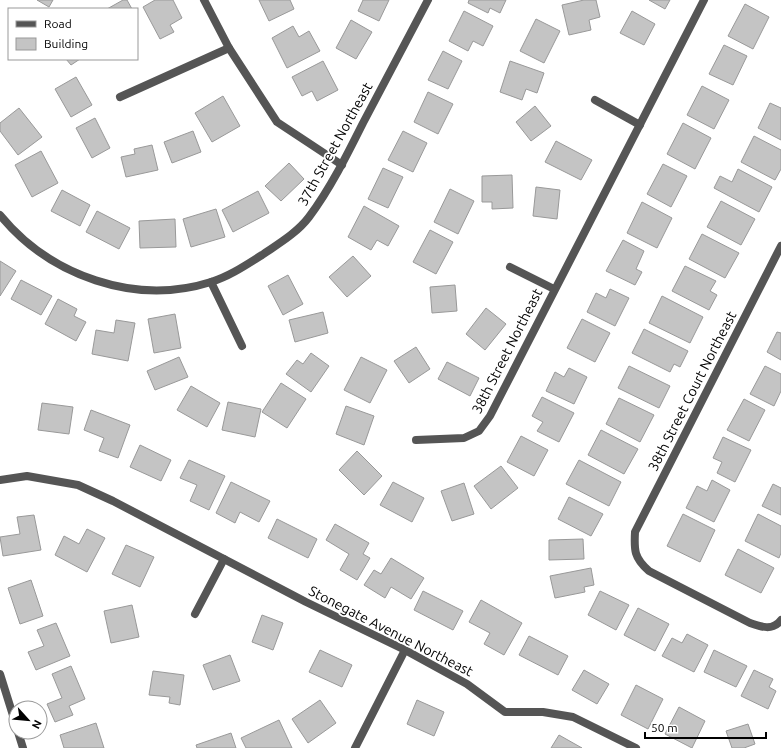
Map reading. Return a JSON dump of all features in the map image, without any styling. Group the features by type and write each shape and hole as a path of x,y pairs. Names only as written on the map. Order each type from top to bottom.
{"street":[{"path":"204,0 229,48 276,122 342,165"},
{"name":"37th Street Northeast","path":"0,214 12,230 40,251 69,271 96,281 122,287 156,292 211,282 233,273 297,230 308,218 342,165 428,0"},
{"name":"38th Street Northeast","path":"416,440 464,438 478,431 490,416 704,0"},
{"path":"120,97 229,48"},
{"path":"594,100 640,125"},
{"name":"38th Street Court Northeast","path":"779,623 764,628 750,623 661,578 642,565 634,551 635,532 781,246"},
{"name":"38th Street Northeast","path":"510,267 554,289"},
{"path":"211,282 242,346"},
{"name":"Stonegate Avenue Northeast","path":"0,480 27,476 63,481 78,485 113,500 224,559 405,650 468,684 505,712 543,712 573,717 636,748"},
{"path":"196,614 224,559"},
{"path":"355,748 405,650"},
{"path":"0,674 8,700"}],"building":[{"path":"37,0 53,0 49,7"},
{"path":"123,0 127,0 131,8 109,8"},
{"path":"155,0 173,0 182,18 170,25 174,32 160,39 143,7"},
{"path":"259,0 290,0 294,9 269,21"},
{"path":"363,0 389,0 379,21 358,11"},
{"path":"469,0 506,0 500,13 490,8 488,13 468,3"},
{"path":"584,0 596,0 600,17 589,20 591,30 569,35 562,5"},
{"path":"649,0 670,0 665,9"},
{"path":"745,4 769,17 753,49 728,36"},
{"path":"464,11 493,26 483,46 473,41 468,51 449,41"},
{"path":"632,11 655,24 644,45 620,33"},
{"path":"536,19 560,31 544,63 520,51"},
{"path":"351,20 372,32 356,59 336,48"},
{"path":"293,26 299,37 309,31 320,51 287,68 272,38"},
{"path":"724,45 747,56 733,85 709,74"},
{"path":"443,51 462,61 448,89 428,80"},
{"path":"67,60 78,60 71,65"},
{"path":"323,61 338,90 317,101 312,91 302,96 292,77"},
{"path":"510,61 544,73 537,93 526,89 522,100 500,92"},
{"path":"76,77 92,105 71,117 55,89"},
{"path":"702,86 729,100 714,129 687,115"},
{"path":"428,92 453,104 438,134 414,122"},
{"path":"223,96 240,126 212,142 195,113"},
{"path":"770,103 781,108 781,140 758,128"},
{"path":"535,106 551,126 531,141 516,122"},
{"path":"19,108 42,137 18,155 0,131 0,123"},
{"path":"95,118 110,148 92,158 76,128"},
{"path":"683,123 711,138 695,169 667,154"},
{"path":"193,131 201,152 172,163 164,142"},
{"path":"403,131 427,143 413,172 388,160"},
{"path":"754,136 781,150 781,169 775,180 741,162"},
{"path":"556,141 592,160 581,180 545,162"},
{"path":"152,145 158,170 126,177 121,157 135,154 134,149"},
{"path":"41,151 58,183 32,197 15,165"},
{"path":"289,163 304,179 281,201 265,186"},
{"path":"663,164 687,176 671,207 647,194"},
{"path":"383,168 403,177 388,208 368,199"},
{"path":"738,169 772,187 759,212 714,188 720,176 732,182"},
{"path":"512,175 513,208 492,209 492,202 482,202 482,176"},
{"path":"536,187 560,190 557,219 533,216"},
{"path":"450,189 474,201 458,234 434,222"},
{"path":"62,190 90,205 80,226 51,211"},
{"path":"258,191 269,213 233,232 222,210"},
{"path":"721,201 755,219 741,245 707,227"},
{"path":"642,202 672,218 657,248 627,233"},
{"path":"364,206 399,226 388,246 377,240 371,250 348,237"},
{"path":"216,209 225,237 191,247 183,219"},
{"path":"97,211 130,228 119,249 86,232"},
{"path":"175,219 176,247 140,248 139,221"},
{"path":"430,230 453,242 436,274 413,262"},
{"path":"702,234 739,253 725,278 689,259"},
{"path":"623,240 644,251 636,269 642,272 635,285 606,271"},
{"path":"353,256 371,276 347,297 329,277"},
{"path":"0,261 16,271 0,296"},
{"path":"685,266 716,281 710,291 717,295 709,310 672,291"},
{"path":"288,275 303,304 283,315 268,286"},
{"path":"21,280 52,296 41,315 11,299"},
{"path":"455,285 457,311 432,313 430,287"},
{"path":"610,289 629,298 615,326 587,312 596,293 606,298"},
{"path":"662,296 703,317 690,343 649,323"},
{"path":"58,299 77,309 74,316 86,322 76,341 45,324"},
{"path":"486,308 506,324 485,350 466,334"},
{"path":"323,312 328,333 295,342 289,320"},
{"path":"175,314 181,348 154,353 148,319"},
{"path":"582,319 610,333 595,362 567,348"},
{"path":"116,320 135,323 128,361 92,354 96,330 114,333"},
{"path":"644,329 688,351 680,367 674,364 670,372 632,353"},
{"path":"777,332 781,333 781,360 767,352"},
{"path":"416,347 430,369 409,383 394,361"},
{"path":"311,353 329,366 311,392 286,374 297,360 303,364"},
{"path":"179,357 188,377 155,390 147,371"},
{"path":"361,357 387,370 370,403 344,390"},
{"path":"447,362 479,378 470,396 438,379"},
{"path":"629,366 670,386 659,408 618,388"},
{"path":"765,366 781,374 781,391 774,406 750,394"},
{"path":"569,368 587,377 574,404 546,391 555,372 564,377"},
{"path":"281,383 306,399 287,428 262,412"},
{"path":"191,386 220,403 207,427 177,410"},
{"path":"542,397 574,413 559,442 537,431 543,422 532,416"},
{"path":"619,398 654,415 640,442 606,424"},
{"path":"744,399 765,410 749,441 727,430"},
{"path":"228,402 261,409 255,437 222,430"},
{"path":"42,403 73,407 69,434 38,430"},
{"path":"346,406 374,416 364,445 336,434"},
{"path":"91,410 130,425 118,458 99,451 104,438 84,430"},
{"path":"601,430 638,449 624,474 588,455"},
{"path":"521,436 548,450 534,476 507,462"},
{"path":"723,437 751,450 735,482 717,473 722,462 713,458"},
{"path":"140,445 171,460 161,481 130,467"},
{"path":"357,451 382,476 364,495 339,470"},
{"path":"189,460 225,476 209,510 190,501 197,485 180,478"},
{"path":"579,460 621,482 609,506 566,484"},
{"path":"501,466 518,488 491,509 474,486"},
{"path":"712,480 730,490 714,522 686,508 697,486 707,491"},
{"path":"231,482 270,501 259,522 240,512 235,523 216,513"},
{"path":"393,482 424,498 412,522 380,505"},
{"path":"464,483 474,514 452,521 441,491"},
{"path":"773,484 781,488 781,515 762,506"},
{"path":"569,497 603,514 591,536 558,519"},
{"path":"683,514 715,530 700,562 667,546"},
{"path":"758,514 781,526 781,553 779,558 745,541"},
{"path":"34,515 41,550 3,556 0,537 20,534 17,517"},
{"path":"277,519 317,539 308,558 268,538"},
{"path":"335,524 369,543 363,554 370,558 357,580 340,570 349,554 326,540"},
{"path":"87,529 105,538 87,572 55,555 64,536 79,544"},
{"path":"583,539 584,559 549,560 549,540"},
{"path":"126,545 154,557 140,587 112,574"},
{"path":"738,549 774,568 761,593 725,575"},
{"path":"391,558 424,578 411,599 391,587 385,598 364,585 374,570 381,574"},
{"path":"591,568 594,585 584,587 585,592 555,598 550,576"},
{"path":"31,580 43,616 20,624 8,588"},
{"path":"423,591 463,611 453,630 414,610"},
{"path":"600,591 629,605 616,630 588,615"},
{"path":"481,600 522,623 504,655 484,644 490,633 469,622"},
{"path":"132,605 139,637 111,643 104,611"},
{"path":"638,608 669,624 655,651 624,635"},
{"path":"262,615 283,623 273,650 252,642"},
{"path":"56,623 70,656 36,670 28,652 44,646 37,630"},
{"path":"687,634 708,645 694,672 662,656 672,638 682,643"},
{"path":"529,636 568,656 558,675 519,655"},
{"path":"320,650 352,665 342,687 309,672"},
{"path":"714,650 747,666 736,687 704,672"},
{"path":"230,655 240,681 213,690 203,665"},
{"path":"71,666 85,699 69,706 73,715 55,722 48,704 62,698 52,674"},
{"path":"584,670 609,684 597,704 572,690"},
{"path":"754,670 773,679 769,687 776,691 768,709 741,696"},
{"path":"153,671 184,675 180,705 169,703 170,697 149,695"},
{"path":"636,685 663,699 648,729 621,715"},
{"path":"320,700 336,723 308,743 292,719"},
{"path":"417,700 444,712 434,736 407,724"},
{"path":"679,707 705,721 692,748 665,734"},
{"path":"279,720 292,748 246,748 241,738"},
{"path":"96,723 104,748 64,748 60,735"},
{"path":"748,724 755,744 744,748 732,748 726,731"},
{"path":"231,733 236,748 197,748 196,745"},
{"path":"559,735 582,748 551,748"}]}
